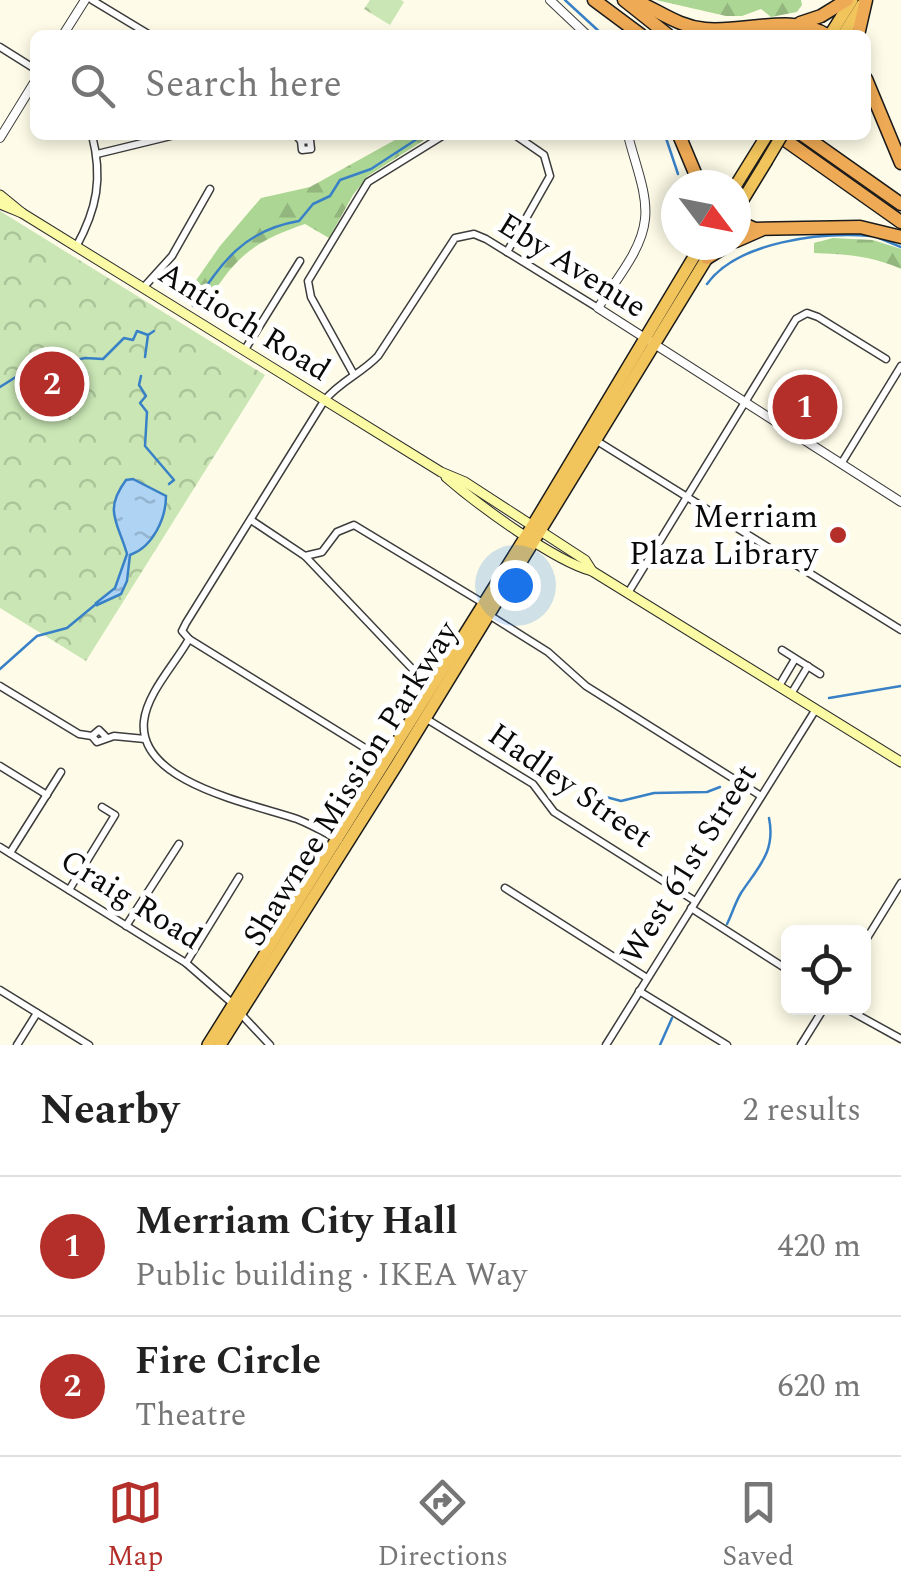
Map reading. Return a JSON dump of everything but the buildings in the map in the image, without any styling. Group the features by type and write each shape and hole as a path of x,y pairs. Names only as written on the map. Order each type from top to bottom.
{"highway":[{"path":"594,0 634,30"},
{"path":"624,0 662,30"},
{"path":"634,0 677,23 704,29 810,25 819,30"},
{"path":"792,25 821,16 850,0"},
{"path":"831,30 850,0"},
{"path":"847,30 866,0"},
{"path":"859,30 866,0"},
{"path":"610,12 623,30"},
{"path":"871,91 901,162"},
{"path":"681,140 694,170"},
{"path":"751,178 765,140"},
{"path":"750,170 776,140"},
{"path":"787,140 901,222"},
{"path":"810,140 901,204"},
{"path":"751,228 860,227 901,238"},
{"path":"751,235 764,229"},
{"name":"Shawnee Mission Parkway","path":"208,1045 236,1009 534,533 597,440 698,260"},
{"name":"Shawnee Mission Parkway","path":"534,533 606,404 649,343"},
{"path":"597,440 606,404"},
{"name":"Shawnee Mission Parkway","path":"421,716 434,685 486,609"},
{"name":"Shawnee Mission Parkway","path":"220,1045 236,1009"}],"main road":[{"name":"Antioch Road","path":"0,195 22,213 324,402 441,472 465,482 534,533 585,560 592,571 901,762"},
{"name":"Antioch Road","path":"0,204 22,213"}],"street":[{"path":"68,30 89,0 141,30"},
{"path":"550,0 582,30"},
{"path":"0,47 30,66"},
{"path":"0,138 30,89"},
{"path":"76,247 94,209 99,179 93,140"},
{"path":"96,154 161,140"},
{"path":"392,764 189,640 182,631 324,402 335,387 353,374 311,297 308,281 368,182 436,140"},
{"path":"507,252 550,176 544,155 522,140"},
{"path":"598,308 637,245 644,224 645,206 629,140"},
{"path":"142,289 172,256 210,189"},
{"name":"Eby Avenue","path":"353,374 378,356 455,238 474,234 598,308 901,502"},
{"path":"244,351 300,261"},
{"path":"628,594 802,315 818,317 886,359"},
{"path":"842,464 901,366"},
{"path":"597,440 901,630"},
{"path":"251,520 305,556 420,677 434,685"},
{"path":"320,571 322,552 341,528 359,526 548,652 586,686 760,796"},
{"path":"305,556 322,552"},
{"path":"189,640 148,709 146,740 158,760 218,794 302,821 342,842"},
{"path":"782,650 820,674"},
{"path":"779,686 796,658"},
{"path":"791,694 808,666"},
{"path":"0,686 97,742 106,736 146,740"},
{"name":"West 61st Street","path":"606,1045 816,709"},
{"name":"Hadley Street","path":"421,716 533,784 554,812 781,965"},
{"path":"0,766 47,794"},
{"path":"10,853 60,772"},
{"path":"69,890 115,815 102,806"},
{"path":"126,926 179,844"},
{"name":"Craig Road","path":"0,847 186,963 270,1045"},
{"path":"186,963 239,877"},
{"path":"871,932 901,883"},
{"path":"505,888 647,978"},
{"path":"0,990 89,1045"},
{"path":"639,992 727,1045"},
{"path":"17,1045 37,1012"},
{"path":"801,1045 820,1015"},
{"path":"856,1015 901,1040"}],"green space":[{"path":"370,0 404,2 390,25 364,9"},
{"path":"656,0 801,0 802,5 797,12 771,17 761,9 742,16 726,16"},
{"path":"395,140 424,140 368,176 329,238 305,224 285,231 243,256 201,312 183,299 220,246 261,198 310,187"},
{"path":"0,211 265,375 86,661 0,608"},
{"path":"833,238 873,240 901,249 901,269 869,258 814,253 814,243"}],"water":[{"path":"133,479 166,496 164,513 151,539 130,555 121,594 97,605 115,588 127,554 114,509 119,491 126,480"}],"waterway":[{"path":"565,0 598,30"},
{"path":"193,306 225,262 249,240 280,225 299,221 313,204 330,196 340,180 371,169 415,140"},
{"path":"667,140 677,170"},
{"path":"707,284 739,258 782,242 871,236"},
{"path":"879,238 901,247"},
{"path":"0,387 27,370 43,353 55,365 85,358 103,359 124,338 133,340 137,331 148,335"},
{"path":"145,357 148,335 154,331"},
{"path":"141,376 139,385 146,396 140,403 147,412 145,446 174,480 169,484"},
{"path":"0,669 37,636 67,628 96,604"},
{"path":"829,698 901,686"},
{"path":"587,795 621,801 654,793 707,792 720,787"},
{"path":"727,924 768,850 769,818"},
{"path":"660,1045 672,1018"}],"place":[{"name":"Fire Circle","path":"52,384"},
{"name":"Merriam City Hall","path":"805,407"},
{"name":"Merriam Plaza Library","path":"838,535"}]}
